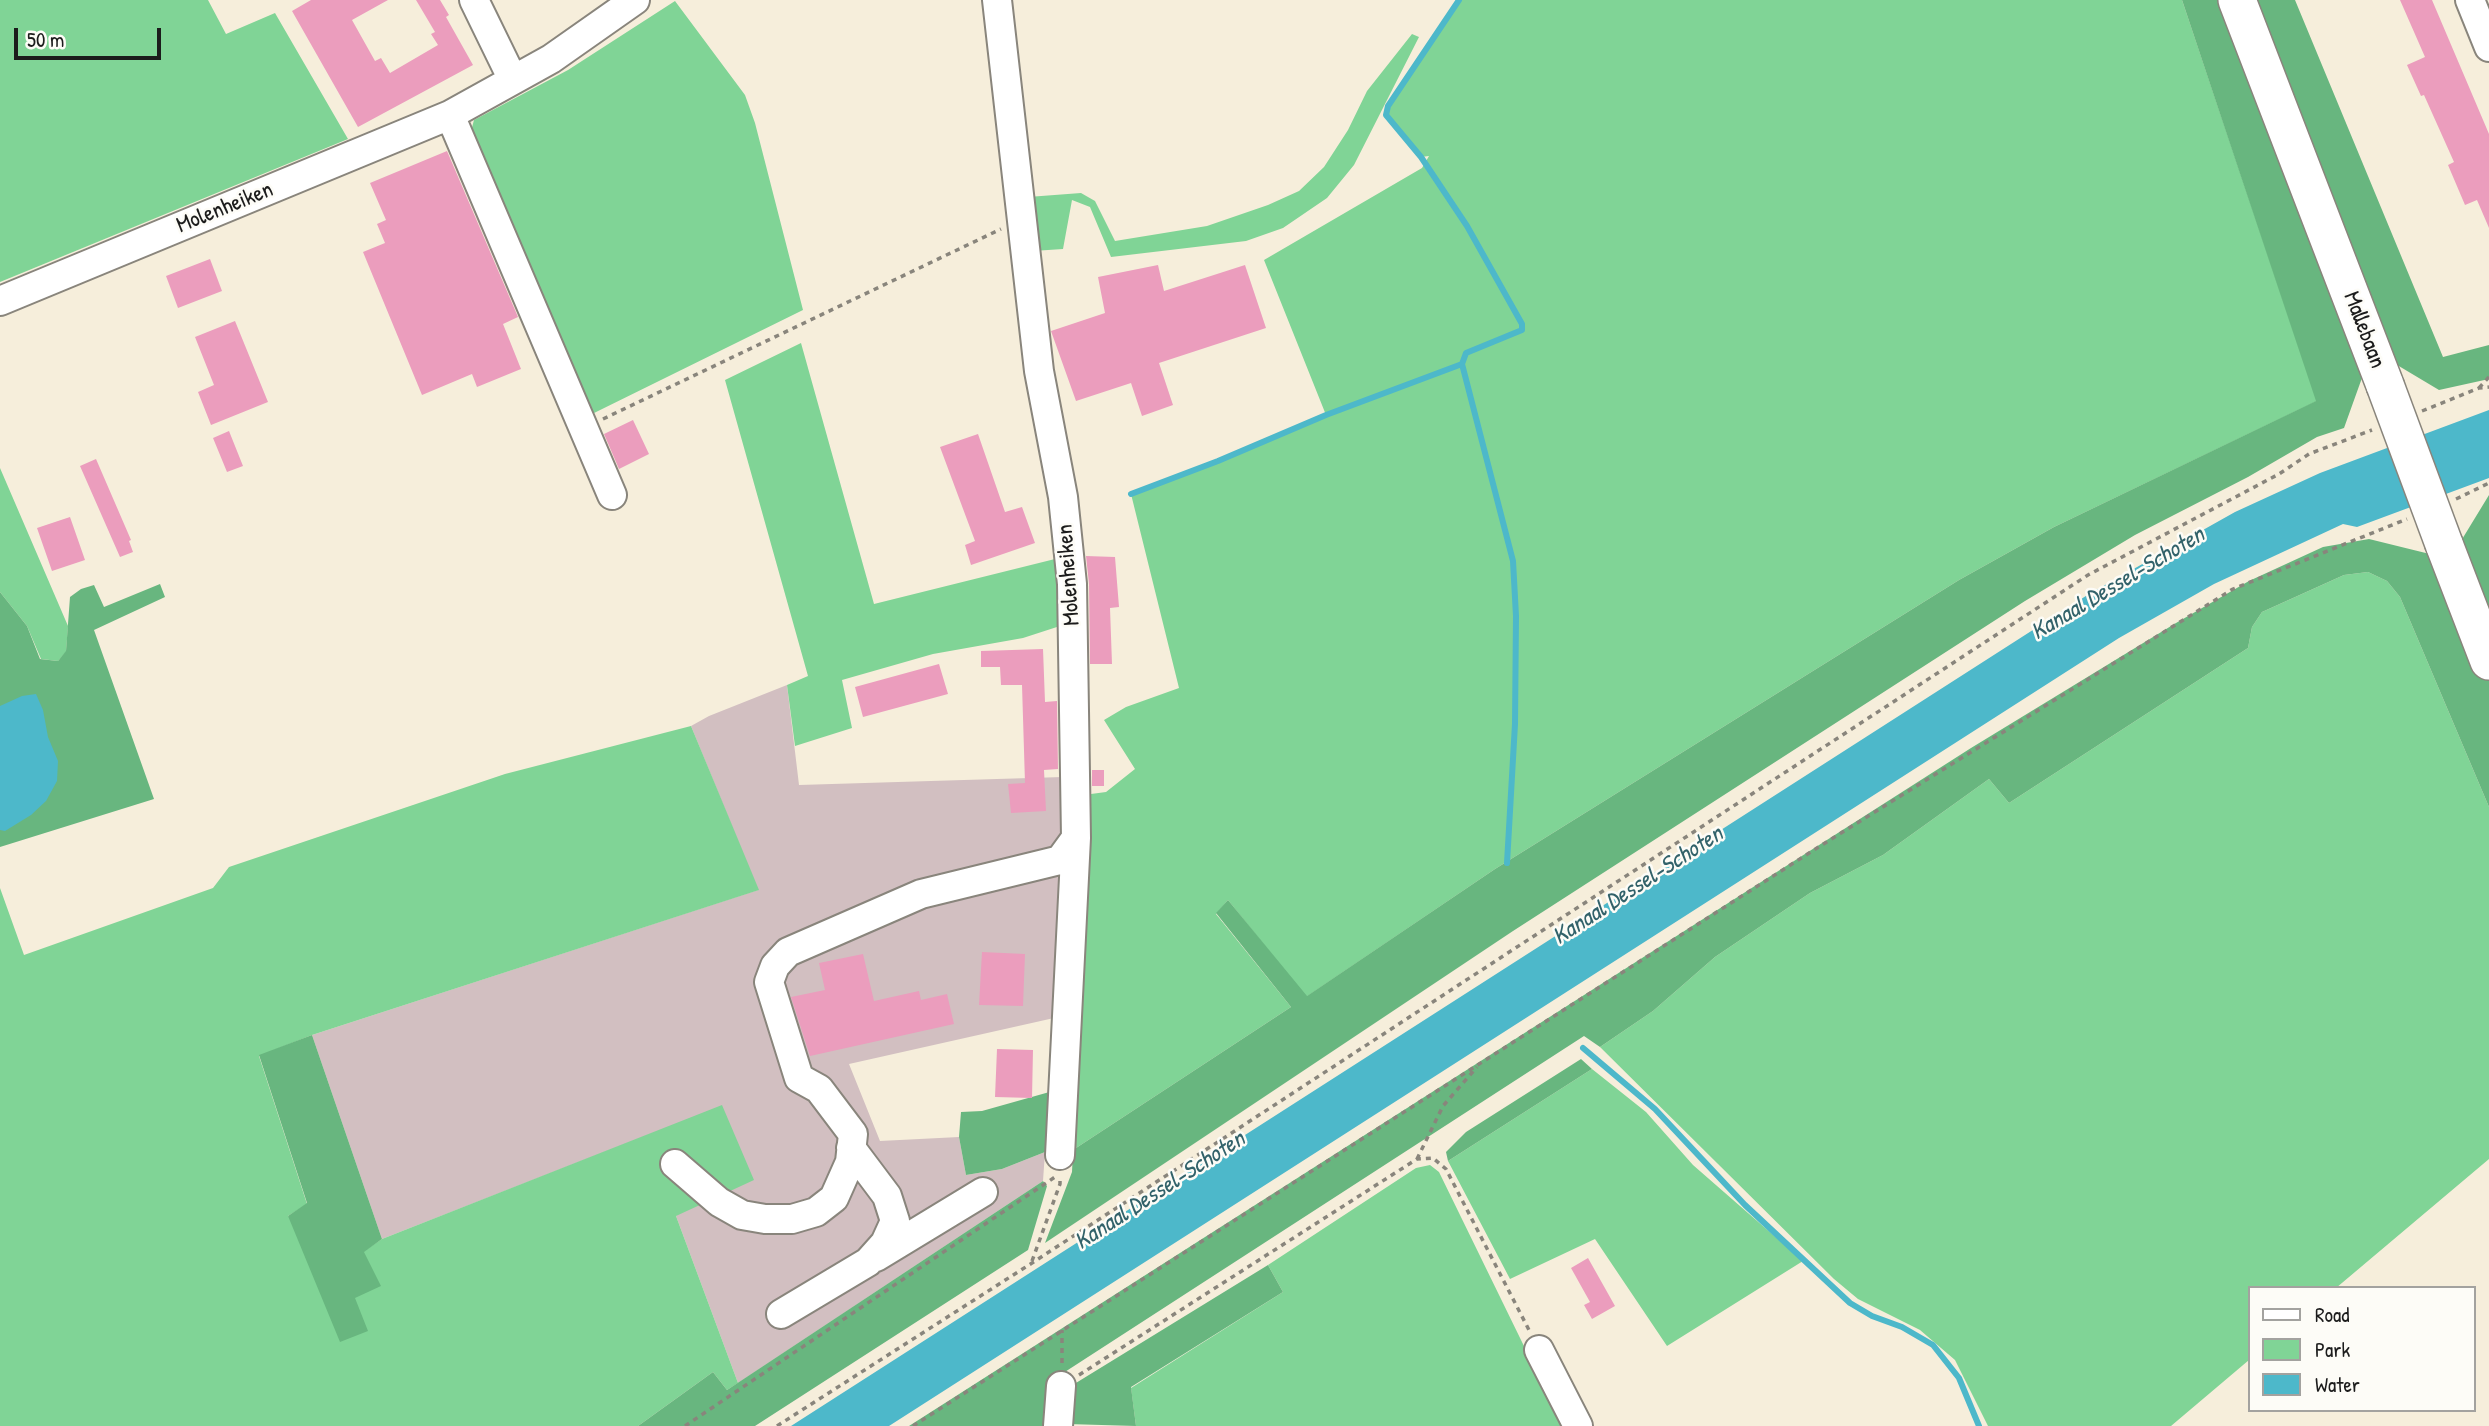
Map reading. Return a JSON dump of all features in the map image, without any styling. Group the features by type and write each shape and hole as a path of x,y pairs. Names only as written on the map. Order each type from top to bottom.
{"main road":[{"name":"Mallebaan","path":"2237,0 2489,662"}],"street":[{"path":"474,0 513,80"},
{"name":"Molenheiken","path":"0,301 450,116 551,59 635,0"},
{"name":"Molenheiken","path":"996,0 1039,371 1063,497 1070,562 1076,838 1060,1155"},
{"path":"2470,0 2489,47"},
{"path":"450,116 612,495"},
{"path":"675,1164 719,1202 742,1214 765,1219 792,1219 816,1212 834,1198 850,1162 853,1134 819,1089 799,1078 769,982 775,966 788,952 920,894 1060,860 1076,838"},
{"path":"851,1148 887,1196 895,1221 885,1242 868,1262"},
{"path":"781,1314 983,1192"},
{"path":"1539,1350 1578,1426"},
{"path":"1058,1426 1061,1386"}],"path":[{"path":"583,429 1022,219"},
{"path":"2479,388 2489,377"},
{"path":"2419,412 2479,388 2489,387"},
{"path":"777,1426 1032,1264 2088,575 2279,474 2309,454 2383,426"},
{"path":"913,1426 1817,848 2233,589 2363,536"},
{"path":"1061,1386 1417,1158 1443,1107 1481,1062"},
{"path":"1417,1158 1433,1158 1446,1169 1539,1350"},
{"path":"685,1426 1060,1174 1060,1184 1032,1264"},
{"path":"1061,1386 1062,1330"}],"shaded area":[{"path":"787,685 799,785 1063,777 1054,1018 849,1064 880,1141 959,1137 966,1175 1002,1169 1045,1152 1043,1181 738,1383 676,1216 722,1106 382,1239 312,1035 758,890 691,726 709,716"}],"green space":[{"path":"0,0 208,0 226,34 275,13 348,139 0,282"},
{"path":"1459,0 2182,0 2317,401 2054,527 1959,580 1495,869 1306,997 1228,900 1216,914 1291,1007 1073,1150 1091,794 1106,792 1135,769 1104,720 1126,707 1179,688 1131,494 1326,415 1264,260 1422,168 1429,156 1421,157 1386,116 1388,106"},
{"path":"2182,0 2295,0 2443,357 2489,345 2489,379 2439,390 2372,350 2344,428 2317,437 2248,477 2135,535 2025,601 1513,931 1045,1243 1072,1172 1073,1150 1291,1007 1216,913 1228,900 1307,996 1495,869 1959,580 2054,527 2316,401"},
{"path":"675,1 745,95 755,123 803,310 590,415 470,135 474,120 568,70"},
{"path":"1412,34 1419,37 1354,165 1327,198 1283,228 1246,241 1111,257 1090,207 1072,200 1063,249 1033,251 1028,197 1081,193 1095,201 1115,241 1207,226 1299,191 1324,167 1348,130 1367,91"},
{"path":"801,343 874,604 1059,558 1060,626 1023,638 933,654 842,680 852,728 795,746 787,685 808,676 725,380"},
{"path":"0,468 68,626 66,652 58,661 41,659 27,626 0,592"},
{"path":"2489,495 2489,807 2400,597 2387,581 2368,572 2344,575 2262,612 2252,627 2248,648 2009,803 1989,779 1883,855 1810,893 1715,957 1653,1011 1600,1047 1584,1036 1054,1379 1051,1426 909,1426 1971,748 2176,623 2249,581 2323,547 2369,539 2450,559"},
{"path":"2368,572 2387,581 2400,597 2489,807 2489,1159 2338,1286 2248,1286 2248,1361 2171,1426 1988,1426 1955,1360 1920,1330 1858,1299 1834,1279 1600,1047 1653,1011 1715,957 1810,893 1883,855 1989,779 2009,803 2248,648 2252,627 2262,612 2344,575"},
{"path":"160,584 165,597 94,630 154,799 0,847 0,592 27,626 40,659 58,661 66,651 70,597 81,589 94,585 104,607"},
{"path":"691,726 759,890 312,1035 259,1056 307,1204 288,1216 355,1297 364,1251 382,1239 722,1105 754,1180 676,1216 738,1383 727,1390 713,1372 638,1426 0,1426 0,888 24,955 213,888 229,867 505,774"},
{"path":"312,1035 382,1239 364,1252 381,1286 355,1298 368,1331 340,1342 288,1216 307,1203 259,1055"},
{"path":"1581,1059 1592,1069 1448,1161 1446,1152 1466,1132"},
{"path":"1592,1069 1646,1112 1693,1165 1803,1261 1667,1346 1595,1239 1510,1279 1448,1161"},
{"path":"1053,1091 1051,1133 1045,1152 1002,1169 966,1175 959,1137 961,1112 982,1111"},
{"path":"1430,1165 1439,1172 1563,1426 1136,1426 1131,1388 1283,1292 1268,1265 1416,1168"},
{"path":"1043,1181 1047,1186 1028,1250 755,1426 638,1426 713,1372 727,1390"},
{"path":"1268,1265 1283,1292 1131,1387 1136,1426 1067,1424 1071,1386"}],"water":[{"name":"Kanaal Dessel-Schoten","path":"2489,410 2489,478 2357,527 2343,524 2214,584 2119,638 889,1426 791,1426 2089,594 2235,512 2320,473"},
{"path":"36,694 58,761 57,781 46,801 31,815 5,831 0,830 0,706 22,696"}],"building":[{"path":"311,0 388,0 352,20 375,61 381,58 390,73 438,45 431,34 435,32 416,0 440,0 449,15 446,17 473,65 358,127 292,11"},
{"path":"2400,0 2432,0 2489,134 2489,228 2477,200 2465,205 2448,165 2454,162 2424,95 2421,96 2407,65 2425,57"},
{"path":"447,151 518,317 503,324 521,369 477,387 472,374 422,395 363,252 385,243 377,224 386,220 370,183"},
{"path":"210,259 222,291 178,308 166,276"},
{"path":"1158,265 1164,291 1245,265 1266,328 1159,363 1173,405 1142,416 1131,383 1076,401 1051,331 1105,313 1098,277"},
{"path":"235,321 268,402 211,425 198,392 214,385 195,337"},
{"path":"633,420 649,454 619,469 604,434"},
{"path":"229,431 243,466 227,472 213,438"},
{"path":"978,434 1005,512 1022,507 1035,543 971,565 965,545 975,541 940,447"},
{"path":"96,459 131,540 129,541 133,552 120,557 80,466"},
{"path":"70,517 85,560 52,571 37,528"},
{"path":"1086,556 1115,557 1119,607 1110,608 1112,664 1090,664"},
{"path":"1043,649 1045,702 1057,701 1058,769 1044,770 1046,811 1011,813 1008,784 1025,783 1022,685 1001,685 1000,667 981,667 981,651"},
{"path":"939,664 948,694 863,717 855,687"},
{"path":"1092,770 1104,770 1104,786 1092,786"},
{"path":"982,952 1025,954 1023,1006 979,1005"},
{"path":"863,954 874,1001 919,991 921,1000 947,994 954,1024 810,1056 791,997 825,990 819,963"},
{"path":"997,1049 1033,1050 1032,1098 995,1097"},
{"path":"1588,1258 1615,1306 1592,1319 1584,1305 1590,1302 1571,1268"}],"waterway":[{"path":"1459,0 1388,106 1386,115 1421,157 1467,226 1522,324 1522,330 1466,353 1462,364 1513,561 1516,616 1515,724 1507,863"},
{"path":"1131,494 1326,415 1462,364"},
{"path":"1583,1048 1655,1109 1745,1205 1850,1303 1933,1345 1959,1378 1979,1426"}]}
